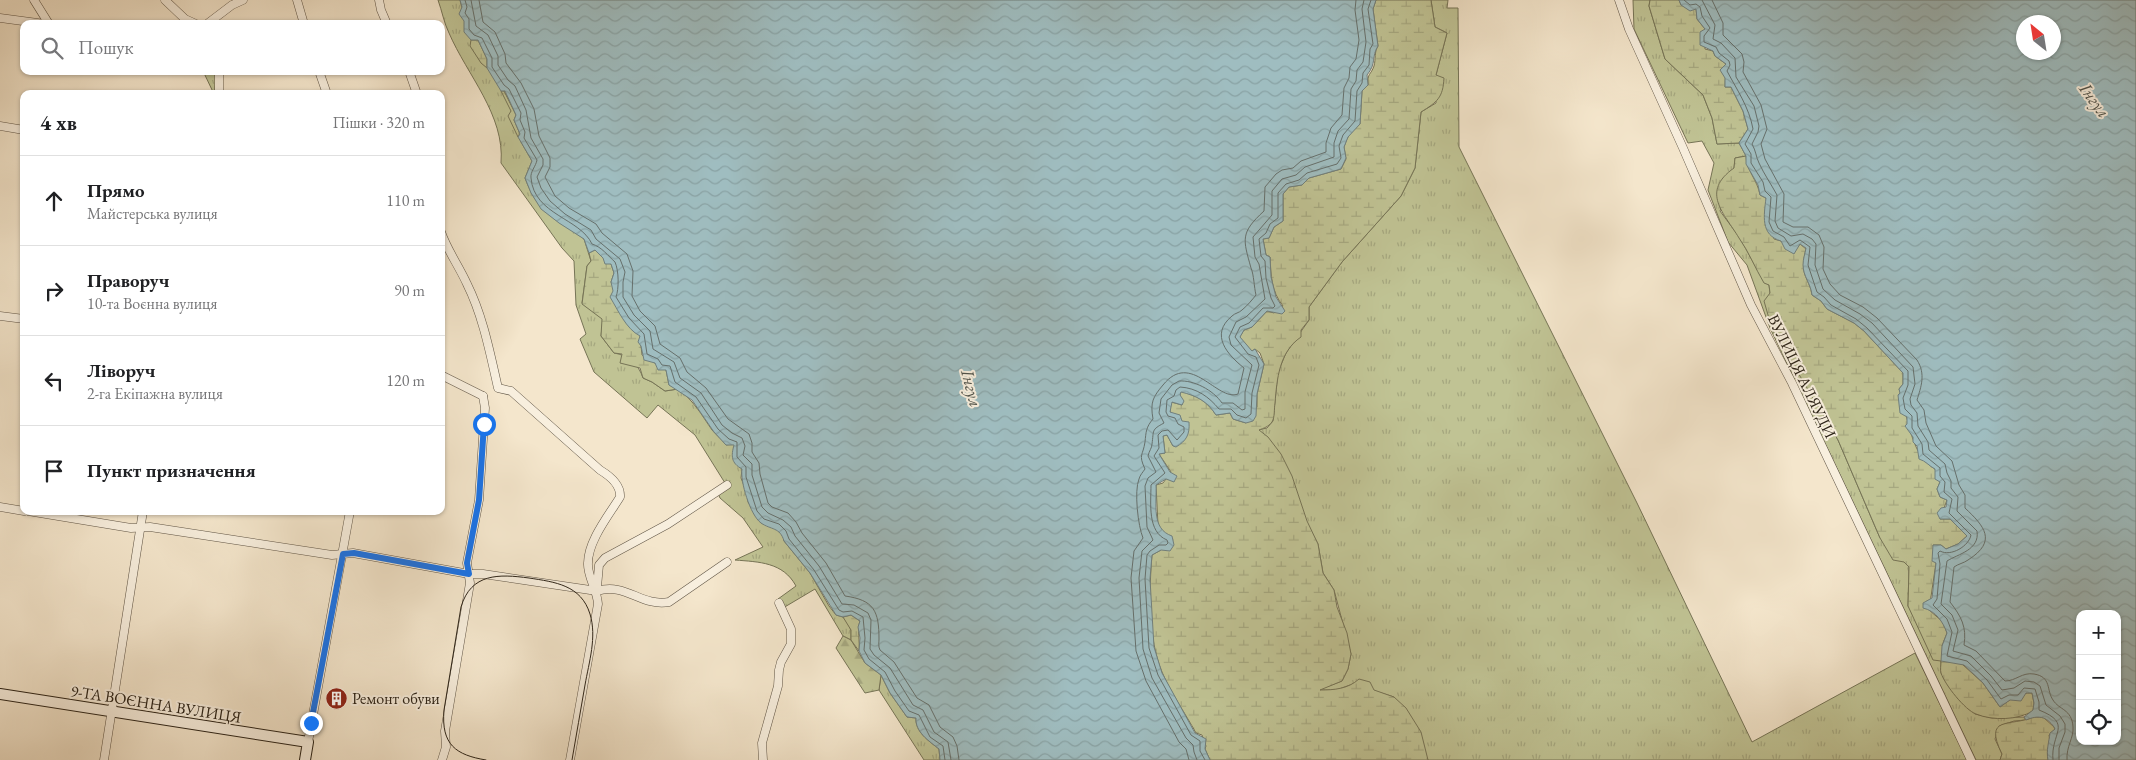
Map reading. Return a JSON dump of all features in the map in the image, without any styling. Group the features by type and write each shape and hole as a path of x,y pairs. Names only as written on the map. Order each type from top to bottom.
{"street":[{"path":"34,0 45,20"},
{"path":"165,0 187,20"},
{"path":"212,20 232,4 243,0"},
{"path":"297,0 303,20"},
{"path":"379,0 385,20"},
{"name":"ВУЛИЦЯ АЛЯУДИ","path":"1619,0 1629,29 1683,148 1750,305 1792,383 1971,760"},
{"path":"0,18 20,21"},
{"path":"219,75 219,90"},
{"path":"320,75 325,90"},
{"path":"410,75 416,90"},
{"path":"0,126 20,129"},
{"path":"445,244 468,284 489,344 498,388"},
{"path":"0,316 20,318"},
{"path":"445,377 483,396"},
{"path":"483,396 498,388 511,391 600,470 611,477 620,492 620,497 596,537 588,562 589,574 597,591"},
{"path":"442,760 446,747 445,731 470,583 467,563 479,500 483,396"},
{"path":"570,760 598,604 597,574 599,565 605,558 668,524 727,485"},
{"path":"0,507 20,510"},
{"path":"56,515 150,527 332,555 354,553 469,574 483,574 597,591 608,588 624,591 659,604 669,602 727,562"},
{"path":"104,760 111,712 116,694 142,515"},
{"path":"305,760 349,515"},
{"path":"763,760 762,743 778,686 778,670 791,644 791,629 779,603"},
{"name":"9-ТА ВОЄННА ВУЛИЦЯ","path":"0,694 308,742"}],"green space":[{"path":"438,0 460,0 469,36 504,91 516,115 521,142 532,161 525,178 530,191 542,208 584,239 591,261 587,266 582,303 603,319 601,336 614,353 632,361 639,369 643,378 665,391 678,389 693,403 712,430 726,445 734,444 742,469 741,478 747,493 748,502 761,523 776,529 783,535 784,541 810,573 829,606 836,615 843,617 848,623 851,630 851,640 843,636 815,589 783,608 778,599 796,586 791,578 770,565 735,560 763,547 743,518 720,498 716,489 725,483 695,435 658,405 647,418 594,372 580,339 586,334 576,305 574,261 562,248 501,163 501,145 491,112 457,49"},
{"path":"1376,0 1431,0 1435,27 1447,33 1436,75 1444,78 1441,95 1421,112 1415,168 1401,196 1342,262 1309,307 1309,320 1301,330 1301,337 1288,350 1280,367 1273,420 1270,424 1259,430 1268,437 1281,454 1292,476 1307,521 1318,544 1323,573 1334,590 1337,607 1347,633 1351,654 1348,669 1342,681 1320,690 1346,687 1359,679 1370,682 1374,690 1394,697 1406,708 1421,732 1428,760 1210,760 1202,735 1196,733 1162,672 1154,645 1150,599 1152,555 1161,550 1163,533 1158,525 1156,485 1163,483 1171,472 1159,454 1165,453 1163,436 1167,435 1173,446 1181,421 1170,412 1171,402 1182,405 1181,391 1201,400 1216,415 1230,413 1233,419 1246,423 1257,407 1257,394 1264,364 1260,353 1255,349 1252,351 1239,338 1244,330 1252,327 1267,311 1274,313 1283,306 1274,289 1270,257 1266,255 1263,239 1269,238 1274,227 1283,221 1283,194 1289,187 1302,185 1309,178 1341,169 1346,159 1344,147 1348,136 1360,124 1362,91 1368,85 1368,78 1374,66 1378,46 1373,9"},
{"path":"1431,0 1448,0 1447,8 1458,8 1459,147 1637,503 1752,742 1915,653 1967,760 1428,760 1394,697 1353,684 1336,690 1318,690 1342,681 1348,669 1351,654 1334,590 1323,573 1318,544 1258,430 1267,428 1273,421 1278,372 1286,353 1309,320 1309,307 1342,262 1401,196 1415,168 1421,112 1436,103 1436,75 1447,33 1435,27"},
{"path":"1633,0 1650,0 1649,6 1665,59 1703,95 1712,118 1717,144 1739,143 1746,156 1735,158 1734,168 1720,211 1740,238 1764,282 1769,285 1770,293 1819,406 1838,440 1880,538 1909,567 1908,606 1941,661 1941,673 1959,700 1975,714 1992,718 2024,717 2026,720 2014,721 1999,726 1995,739 2002,754 2000,760 1976,760 1770,328 1747,265 1728,242 1708,190 1714,163 1702,141 1688,143 1634,29"},
{"path":"1650,0 1679,0 1681,5 1696,8 1697,19 1705,29 1705,49 1713,51 1715,56 1726,64 1725,87 1731,87 1743,111 1748,129 1739,143 1717,144 1712,118 1703,95 1665,59 1649,6"},
{"path":"471,40 478,40 487,59 487,68 481,63 470,46"},
{"path":"205,75 216,75 215,90 212,90"},
{"path":"501,91 504,91 516,115 514,120 520,134 518,137 508,116 511,111"},
{"path":"1746,156 1760,195 1766,198 1774,239 1781,241 1793,253 1800,244 1806,249 1804,268 1812,295 1821,301 1827,309 1854,323 1864,331 1903,373 1903,384 1899,389 1915,445 1920,455 1935,469 1940,482 1937,489 1940,497 1947,500 1940,519 1950,519 1967,536 1958,544 1946,549 1941,545 1933,545 1936,563 1929,610 1943,622 1947,633 1942,646 1983,683 2000,707 2019,695 2032,693 2033,711 2013,718 1990,718 1972,712 1961,702 1947,684 1941,673 1941,661 1933,660 1908,606 1909,567 1904,562 1893,560 1880,538 1838,440 1772,329 1764,301 1770,293 1769,285 1764,283 1718,203 1718,186 1734,168 1735,158"},
{"path":"595,250 611,264 614,273 611,282 640,336 642,355 666,370 669,385 678,389 665,391 643,378 640,368 620,363 622,354 614,353 601,336 602,319 582,304 587,266 591,261 589,253"},
{"path":"851,615 860,621 859,651 851,640 851,630 843,617"},
{"path":"843,636 851,640 865,663 881,675 879,690 865,693 836,648"},
{"path":"881,675 890,693 907,717 916,718 920,732 939,749 940,760 924,760 879,690"},
{"path":"2034,717 2043,717 2055,729 2049,735 2048,760 2000,760 2002,754 1997,742 1997,728 2008,723"}],"water":[{"name":"Інгул","path":"460,0 1376,0 1373,9 1378,46 1372,67 1367,75 1368,85 1362,91 1360,124 1348,137 1344,147 1346,158 1341,169 1309,178 1302,185 1289,187 1283,194 1283,221 1274,227 1269,238 1263,239 1266,255 1270,257 1271,277 1276,297 1285,311 1282,314 1267,311 1252,327 1244,330 1240,337 1252,351 1255,349 1264,364 1257,394 1256,416 1253,421 1246,423 1233,419 1230,413 1216,415 1201,400 1181,392 1180,395 1184,401 1182,405 1172,402 1170,412 1180,415 1182,421 1189,422 1188,434 1185,440 1176,447 1173,446 1167,435 1163,436 1165,453 1159,454 1170,472 1177,476 1174,482 1166,479 1156,485 1156,515 1158,522 1165,533 1172,536 1174,545 1170,551 1161,550 1152,555 1150,579 1154,647 1162,673 1195,733 1206,739 1205,749 1210,760 940,760 939,749 920,732 916,718 907,717 890,693 881,675 865,663 859,651 860,638 858,627 860,621 851,615 843,617 836,615 810,573 784,541 780,533 761,523 753,513 747,498 742,469 733,459 734,445 726,445 714,432 692,400 669,385 666,370 658,370 655,363 644,360 641,346 638,342 640,336 626,324 610,297 613,291 611,282 614,273 611,264 605,264 603,258 595,250 589,253 584,239 541,209 531,193 525,178 532,161 518,137 520,134 514,120 516,115 505,91 501,91 487,68 487,59 478,40 471,40 464,32 464,21 459,14 462,7"},
{"name":"Інгул","path":"1679,0 2136,0 2136,760 2048,760 2047,749 2050,733 2055,729 2045,719 2034,717 2026,720 2024,717 2033,710 2032,693 2026,693 2021,701 2010,700 2000,707 1983,683 1964,665 1941,661 1942,646 1947,633 1938,618 1928,609 1923,608 1923,603 1932,598 1936,563 1932,561 1933,545 1941,545 1946,549 1958,544 1967,536 1950,519 1940,519 1937,513 1941,508 1946,507 1947,500 1940,497 1937,489 1940,482 1935,479 1935,469 1919,459 1917,446 1905,426 1907,424 1907,417 1900,413 1898,395 1900,393 1899,389 1903,384 1903,373 1864,331 1854,323 1827,309 1821,301 1812,295 1803,269 1806,248 1800,244 1794,254 1785,249 1781,241 1774,238 1766,229 1764,217 1766,198 1760,195 1758,185 1746,164 1746,156 1739,143 1748,129 1743,111 1731,87 1725,87 1725,78 1720,70 1726,64 1715,56 1713,51 1700,45 1700,32 1705,29 1697,19 1696,9 1690,11 1681,5"}],"tram line":[{"path":"486,760 466,755 453,746 445,732 444,710 461,607 472,588 479,582 497,576 518,577 557,584 574,591 586,604 592,623 592,650 572,760"}],"place":[{"name":"Ремонт обуви","path":"336,698"}],"route":[{"path":"311,723 343,554 354,553 469,574 467,563 479,500 484,424"}]}
